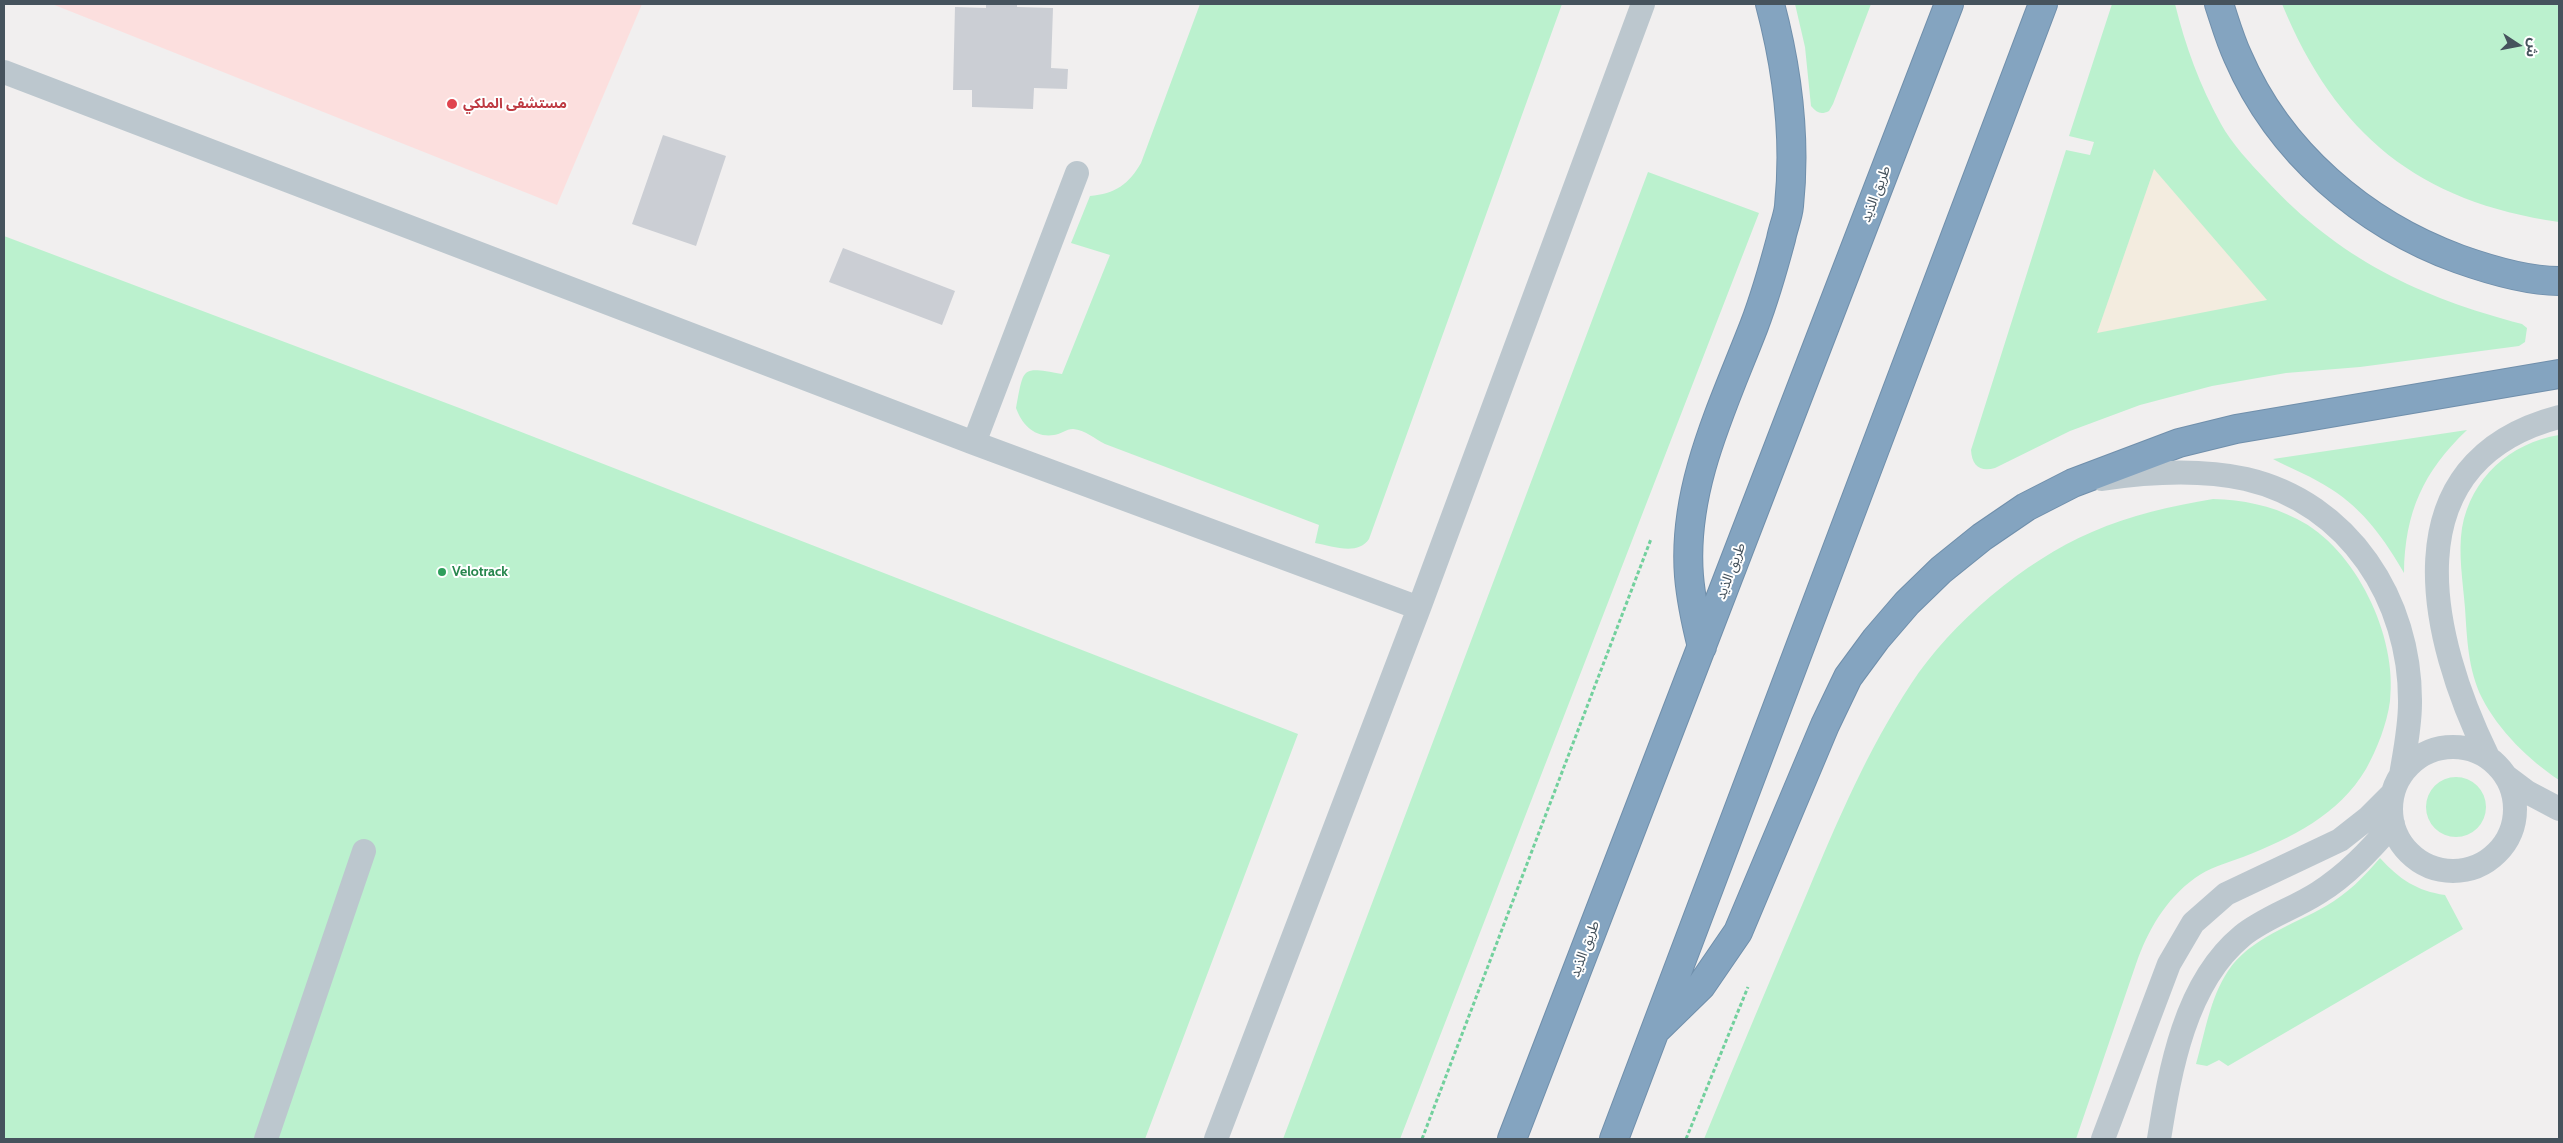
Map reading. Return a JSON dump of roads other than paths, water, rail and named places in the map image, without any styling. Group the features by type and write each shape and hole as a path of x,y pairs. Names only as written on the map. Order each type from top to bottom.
{"highway":[{"path":"1702,646 1693,611 1689,576 1689,539 1700,468 1769,286 1789,207 1790,146 1786,84 1778,36 1770,4"},
{"name":"طريق الذيد","path":"1512,1139 1949,4"},
{"path":"1614,1139 2043,4"},
{"path":"2219,4 2238,58 2271,117 2314,168 2365,212 2423,246 2486,268 2559,280"},
{"path":"1655,1031 1701,986 1738,932 1825,724 1848,677 1876,639 1907,603 1941,570 1982,537 2026,507 2073,483 2178,443 2236,429 2559,374"}],"lane":[{"path":"1216,1139 1418,608 1643,4"},
{"path":"4,72 974,442 1418,608"},
{"path":"974,442 1077,173"},
{"path":"2559,417 2524,429 2498,443 2480,457 2453,493 2444,514 2438,539 2436,565 2443,627 2450,663 2463,703 2488,757 2507,777 2527,792 2559,809"},
{"path":"2073,483 2133,474 2217,475 2246,480 2274,488 2302,502 2329,520 2352,542 2372,567 2396,617 2403,644 2410,702 2391,812 2397,836 2407,850 2419,861 2434,869 2450,872 2467,870 2482,864 2501,848 2513,826 2516,809 2514,793 2507,777"},
{"path":"2103,1139 2169,964 2193,923 2226,894 2340,840 2368,818 2415,760 2431,751 2451,747 2470,749 2488,757"},
{"path":"2160,1139 2168,1082 2176,1051 2205,979 2222,956 2242,936 2319,892 2346,872 2371,850 2393,824"},
{"path":"266,1139 364,851"}],"place":[{"name":"مستشفى الملكي","path":"452,104"},
{"name":"Velotrack","path":"442,572"}]}
